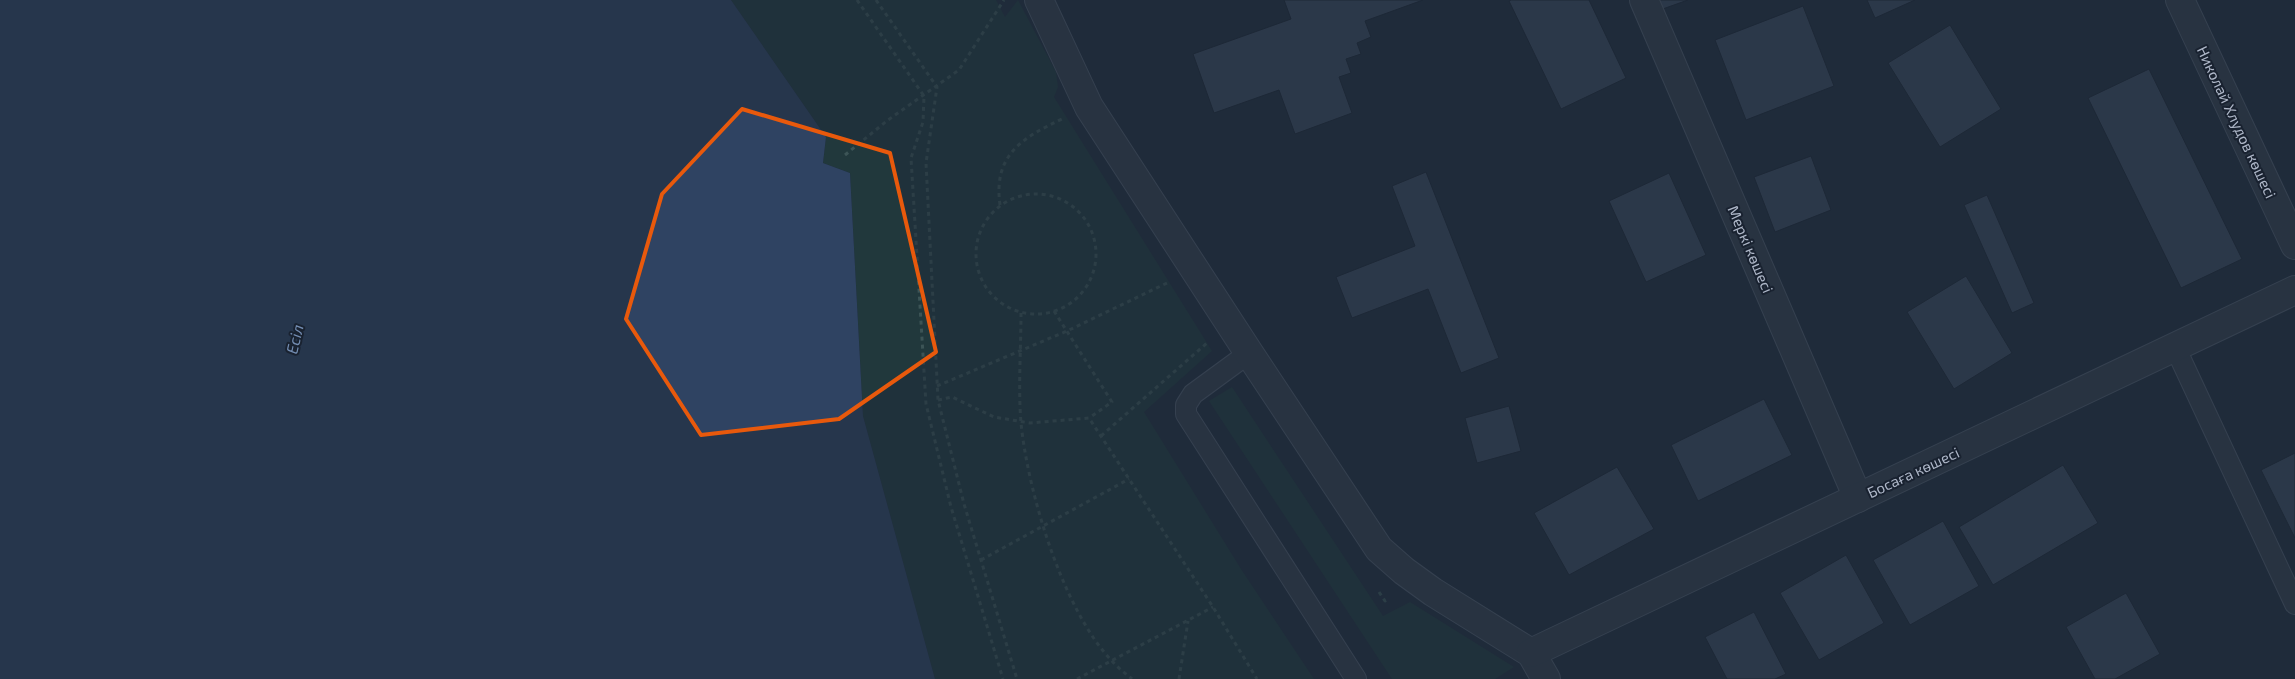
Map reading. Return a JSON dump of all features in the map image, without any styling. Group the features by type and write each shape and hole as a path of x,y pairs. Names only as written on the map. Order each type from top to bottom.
{"street":[{"path":"1039,0 1089,106 1379,549 1404,572 1433,592 1531,653 1546,679"},
{"name":"Меркі көшесі","path":"1644,0 1858,498"},
{"name":"Николай Хлудов көшесі","path":"2180,0 2295,245"},
{"name":"Босаға көшесі","path":"1531,653 2295,290"}],"lane":[{"path":"2175,347 2295,604"},
{"path":"1249,353 1193,394 1186,405 1186,414 1356,679"}],"path":[{"path":"857,0 924,96 923,122 911,158 926,404 951,507 1003,679"},
{"path":"876,0 937,87 926,163 938,400 964,504 1017,679"},
{"path":"845,155 888,120 959,70 1004,0"},
{"path":"1000,204 998,186 1001,170 1012,152 1032,133 1089,106"},
{"path":"1036,193 1054,196 1072,204 1085,218 1095,236 1097,258 1092,278 1080,296 1063,309 1043,314 1022,313 1002,305 987,290 978,273 975,254 978,235 986,218 1000,204 1017,196 1036,193"},
{"path":"937,386 1021,349 1067,332 1171,281"},
{"path":"938,400 952,397 994,417 1030,423 1088,418 1112,402 1054,311"},
{"path":"1022,313 1021,421 1028,474 1043,526 1067,588 1087,628 1111,661 1132,679"},
{"path":"1100,436 1209,341"},
{"path":"1088,418 1213,607 1257,679"},
{"path":"981,560 1128,479"},
{"path":"1077,679 1213,607"},
{"path":"1179,679 1188,621"}],"highlighted area":[{"path":"742,109 890,153 936,352 839,419 701,435 626,319 662,194"}],"green space":[{"path":"731,0 996,0 1005,17 1018,0 1056,72 1058,87 1054,97 1212,351 1144,412 1241,569 1314,679 935,679 863,416 850,173 823,163 826,137"},
{"path":"1232,387 1383,616 1410,602 1514,667 1495,679 1392,679 1209,401"}],"water":[{"name":"Есіл","path":"0,0 731,0 826,137 823,163 850,173 863,416 935,679 0,679"}],"building":[{"path":"1284,0 1423,0 1365,21 1371,37 1357,43 1361,54 1346,59 1351,73 1339,77 1352,113 1295,134 1279,90 1214,113 1193,54 1291,19"},
{"path":"1589,0 1626,78 1561,109 1509,1"},
{"path":"1653,0 1688,0 1657,11"},
{"path":"1867,0 1915,0 1875,18"},
{"path":"1803,6 1834,86 1746,120 1715,40"},
{"path":"1950,25 2001,109 1940,147 1888,63"},
{"path":"2149,69 2242,259 2181,288 2088,98"},
{"path":"1811,156 1831,210 1775,232 1754,177"},
{"path":"1426,172 1499,358 1461,373 1428,289 1352,318 1336,277 1415,246 1392,186"},
{"path":"1669,173 1706,255 1646,282 1609,201"},
{"path":"1987,195 2034,303 2012,313 1964,205"},
{"path":"1966,276 2012,353 1954,389 1907,312"},
{"path":"1764,399 1792,455 1698,501 1671,445"},
{"path":"1509,406 1521,451 1477,463 1465,418"},
{"path":"2295,453 2295,538 2261,470"},
{"path":"2063,465 2098,523 1993,585 1959,527"},
{"path":"1617,467 1654,529 1569,575 1534,513"},
{"path":"1943,521 1979,586 1910,625 1873,560"},
{"path":"1846,555 1884,623 1819,660 1780,593"},
{"path":"2126,593 2160,654 2115,679 2095,679 2066,627"},
{"path":"1754,612 1786,674 1775,679 1727,679 1705,637"}]}
